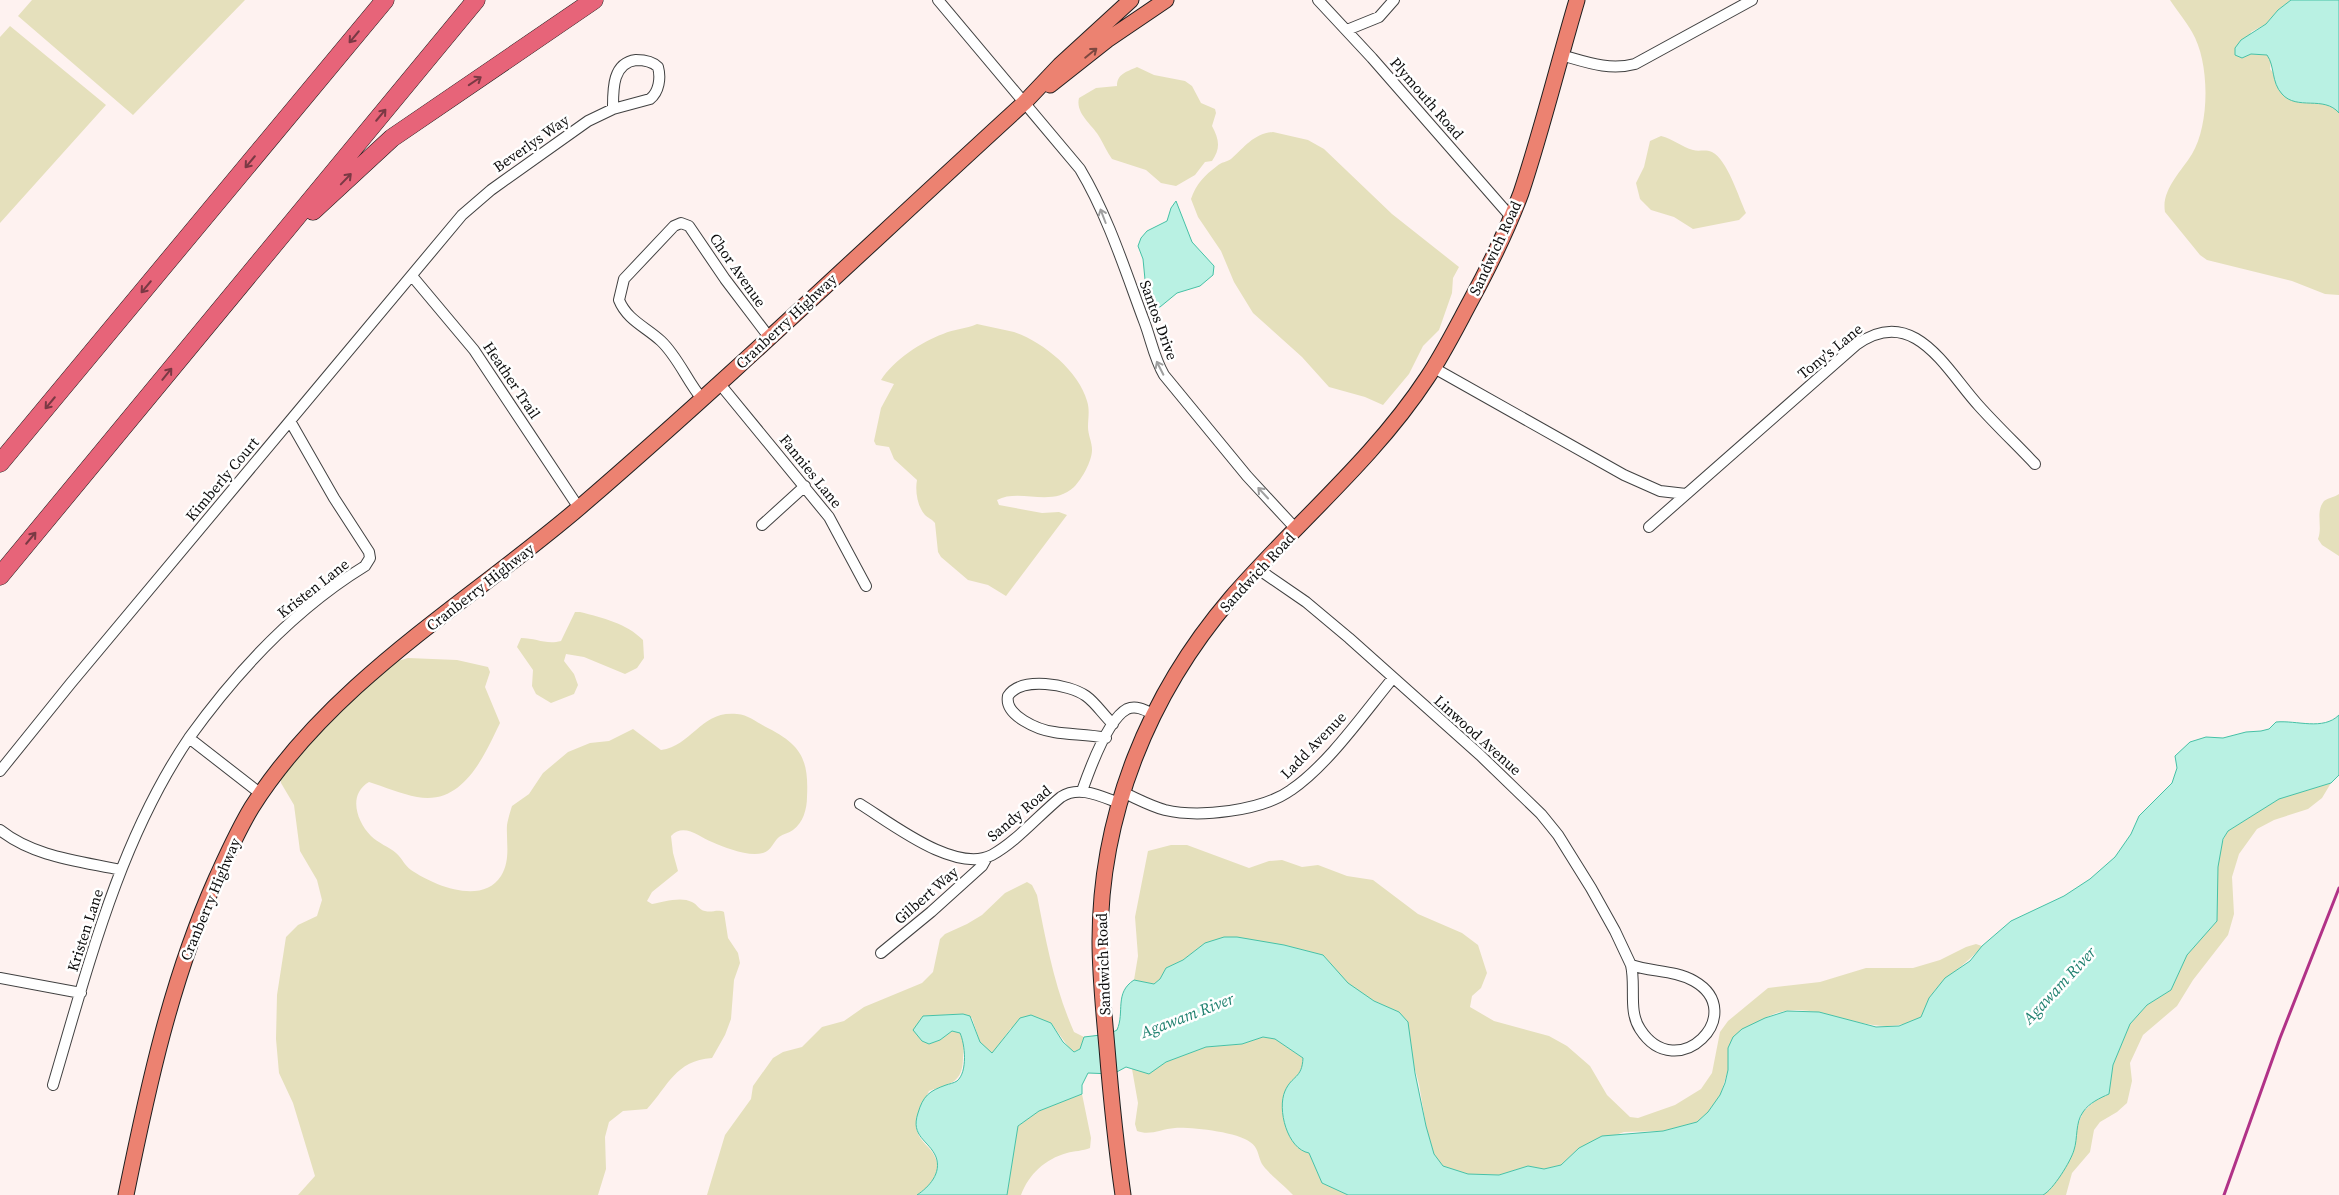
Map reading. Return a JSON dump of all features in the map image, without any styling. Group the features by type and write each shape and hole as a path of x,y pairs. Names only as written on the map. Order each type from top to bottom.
{"highway":[{"path":"0,463 385,0"},
{"path":"0,576 476,0"},
{"path":"260,261 354,171 392,138 594,0"}],"main road":[{"name":"Cranberry Highway","path":"126,1195 154,1062 179,976 194,933 220,870 240,830 261,794 300,745 348,695 579,508 719,383 1024,103 1060,65 1131,0"},
{"name":"Cranberry Highway","path":"1024,103 1067,73 1114,35 1166,0"},
{"name":"Sandwich Road","path":"1123,1195 1110,1081 1100,925 1108,853 1121,797 1153,714 1198,639 1258,568 1396,419 1434,368 1479,285 1522,189 1577,0"}],"street":[{"name":"Santos Drive","path":"938,0 1080,169 1095,194 1148,330 1158,366 1164,375 1247,476 1296,529"},
{"name":"Plymouth Road","path":"1318,0 1347,30 1511,217"},
{"path":"1347,30 1379,17 1394,0"},
{"path":"1561,56 1605,67 1622,67 1635,64 1752,0"},
{"name":"Beverlys Way","path":"469,208 549,147 588,121 614,108 640,103 654,96 659,85 658,67 649,61 640,60 623,65 614,85 614,108"},
{"name":"Kimberly Court","path":"0,771 469,208"},
{"name":"Chor Avenue","path":"702,398 691,385 668,348 626,313 619,300 624,280 638,262 674,226 681,222 693,230 725,279 769,337"},
{"name":"Heather Trail","path":"412,276 474,350 579,508"},
{"name":"Tony's Lane","path":"1649,527 1856,345 1871,335 1883,332 1915,337 1930,348 1978,405 2035,464"},
{"path":"1434,368 1624,475 1660,491 1686,494"},
{"name":"Fannies Lane","path":"719,383 805,486 838,531 866,586"},
{"name":"Kristen Lane","path":"53,1085 121,870 142,820 189,738 229,685 254,657 310,607 365,566 369,560 369,552 334,498 290,421"},
{"path":"762,525 805,486"},
{"name":"Linwood Avenue","path":"1258,568 1313,608 1393,678 1487,761 1550,824 1607,916 1630,965 1635,1019 1642,1032 1657,1045 1671,1050 1687,1049 1701,1041 1711,1026 1714,1009 1713,1002 1705,990 1683,976 1630,965"},
{"name":"Ladd Avenue","path":"1121,797 1165,810 1203,812 1249,807 1277,798 1289,792 1312,772 1393,678"},
{"path":"1106,738 1056,733 1042,729 1016,714 1009,705 1008,696 1017,688 1034,684 1064,687 1086,696 1113,724"},
{"path":"1121,797 1082,791 1113,724 1128,709 1140,708 1153,714"},
{"path":"189,738 261,794"},
{"name":"Sandy Road","path":"860,804 938,850 965,858 986,857 1005,846 1061,797 1072,791 1082,791"},
{"path":"0,830 21,845 36,851 121,870"},
{"name":"Gilbert Way","path":"881,953 946,899 982,866 986,857"},
{"path":"0,978 81,993"}],"shaded area":[{"path":"32,0 245,0 133,115 18,16"},
{"path":"2170,0 2291,0 2278,10 2266,24 2251,32 2242,58 2251,54 2267,55 2271,61 2270,69 2299,103 2326,104 2339,113 2339,295 2325,294 2292,281 2207,260 2200,255 2165,212 2166,196 2169,189 2192,154 2198,141 2205,110 2206,93 2205,76 2198,45 2190,28"},
{"path":"10,26 106,105 0,223 0,37"},
{"path":"1137,67 1154,75 1185,81 1192,86 1201,103 1215,109 1216,113 1212,126 1218,148 1215,156 1212,161 1205,162 1195,175 1176,186 1161,183 1146,170 1112,159 1097,133 1085,119 1078,104 1079,98 1096,88 1117,86 1120,76"},
{"path":"1273,132 1308,140 1324,149 1392,214 1459,267 1453,278 1452,293 1439,330 1423,346 1409,374 1383,405 1365,397 1329,387 1302,357 1253,313 1234,282 1221,251 1198,217 1191,199 1201,180 1219,165 1231,159 1255,138"},
{"path":"1661,136 1689,149 1709,151 1717,156 1728,170 1746,213 1739,220 1693,229 1674,217 1651,210 1640,199 1636,183 1644,167 1650,141"},
{"path":"977,324 1025,336 1047,350 1068,368 1076,379 1083,390 1088,408 1088,430 1092,454 1086,470 1074,487 1056,496 1016,496 997,500 999,505 1042,513 1059,512 1067,515 1006,596 988,585 968,580 941,557 938,552 935,523 925,515 918,503 917,480 894,459 889,447 876,445 874,441 881,408 894,384 881,380 886,373 909,352 935,337"},
{"path":"2339,494 2339,556 2322,545 2318,539 2321,505 2324,501"},
{"path":"575,612 606,619 629,629 643,640 644,658 637,668 625,674 584,657 566,654 564,661 574,674 578,685 574,694 551,703 536,694 532,686 533,670 517,647 521,638 551,642 561,641"},
{"path":"408,658 457,660 488,667 490,672 485,687 500,723 487,750 470,776 447,794 433,798 417,797 369,782 358,793 356,808 361,823 371,836 396,853 409,868 420,876 457,890 482,890 493,885 501,876 506,864 507,825 512,806 529,794 543,773 568,752 590,743 609,741 633,729 661,750 681,742 714,717 725,714 737,714 751,718 786,739 800,753 804,762 807,802 804,815 796,827 779,837 766,852 751,854 737,851 686,830 676,832 671,836 678,871 652,892 647,901 652,904 683,899 694,903 703,910 724,912 728,938 738,953 740,963 734,980 731,1019 725,1035 712,1058 699,1060 681,1069 667,1083 647,1109 623,1111 609,1122 605,1137 606,1169 598,1195 298,1195 315,1176 293,1103 279,1073 276,1039 277,995 286,937 298,925 317,916 322,900 317,880 300,851 294,805 281,783 281,768 331,714 391,663"},
{"path":"2331,783 2322,798 2308,809 2274,820 2257,829 2239,854 2232,877 2234,914 2228,935 2193,980 2177,1006 2143,1035 2130,1063 2132,1081 2127,1103 2117,1112 2100,1122 2094,1130 2090,1152 2072,1173 2066,1195 2043,1195 2074,1151 2077,1127 2083,1112 2096,1100 2109,1094 2113,1065 2130,1024 2147,1005 2171,990 2187,955 2217,921 2217,863 2228,831 2279,799"},
{"path":"1171,845 1187,845 1249,868 1269,861 1282,860 1302,867 1318,865 1347,876 1373,880 1418,914 1462,933 1478,945 1487,973 1481,988 1472,996 1470,1007 1494,1021 1549,1036 1567,1046 1590,1066 1607,1095 1630,1117 1638,1118 1675,1105 1701,1089 1712,1073 1720,1032 1728,1021 1768,988 1820,982 1866,968 1913,968 1940,960 1966,947 1976,944 1982,946 1940,985 1929,999 1921,1017 1902,1024 1882,1026 1802,1010 1782,1012 1764,1019 1728,1048 1728,1070 1720,1096 1708,1112 1697,1122 1663,1131 1624,1132 1579,1148 1561,1165 1544,1169 1528,1166 1499,1175 1468,1174 1443,1166 1434,1154 1426,1126 1419,1084 1399,1012 1374,1001 1347,983 1323,955 1284,945 1205,943 1183,960 1166,968 1160,979 1154,984 1134,980 1138,956 1135,917 1148,851"},
{"path":"1027,882 1032,885 1037,895 1052,965 1067,1016 1074,1032 1084,1037 1080,1049 1072,1052 1051,1023 1011,1028 992,1054 980,1042 972,1018 963,1014 923,1016 929,1044 940,1040 952,1031 960,1033 964,1047 961,1072 958,1077 950,1084 929,1091 918,1115 916,1126 918,1135 933,1153 937,1163 934,1179 922,1192 917,1195 707,1195 725,1135 751,1099 753,1086 773,1058 783,1052 802,1047 822,1027 844,1021 864,1007 922,983 933,972 940,939 945,934 982,915 1005,893"},
{"path":"1263,1037 1275,1039 1303,1058 1302,1070 1286,1089 1322,1183 1348,1195 1293,1195 1263,1166 1253,1144 1235,1135 1202,1129 1182,1128 1151,1133 1137,1131 1135,1124 1138,1103 1132,1069 1149,1073 1166,1062 1206,1047 1242,1044"},
{"path":"1082,1094 1091,1138 1090,1148 1067,1153 1052,1159 1033,1174 1021,1195 1007,1195 1018,1126 1039,1111"}],"water":[{"path":"2291,0 2339,0 2339,113 2326,105 2295,102 2288,99 2282,94 2276,84 2267,55 2251,54 2242,58 2235,55 2235,48 2241,40 2266,24 2278,10"},
{"path":"1176,201 1192,242 1214,266 1213,275 1200,286 1177,293 1160,307 1154,306 1147,300 1143,259 1138,246 1141,238 1147,231 1167,221 1171,208"},
{"name":"Agawam River","path":"2339,715 2339,775 2331,783 2279,799 2228,831 2223,839 2218,867 2217,921 2187,955 2171,990 2147,1005 2130,1024 2113,1065 2109,1094 2091,1103 2080,1116 2072,1155 2061,1175 2043,1195 1348,1195 1322,1183 1309,1153 1301,1150 1295,1144 1286,1127 1282,1108 1283,1099 1288,1086 1301,1070 1303,1058 1275,1039 1263,1037 1242,1044 1206,1047 1166,1062 1149,1074 1126,1067 1113,1074 1088,1073 1082,1085 1082,1094 1039,1111 1018,1126 1007,1195 917,1195 930,1184 937,1169 936,1157 933,1151 921,1138 916,1128 920,1107 931,1092 957,1081 964,1065 963,1044 960,1033 952,1031 940,1040 929,1044 922,1041 913,1030 923,1016 963,1014 970,1016 980,1042 992,1053 1020,1018 1031,1015 1051,1023 1063,1042 1074,1052 1080,1049 1084,1037 1109,1034 1117,1030 1124,991 1134,980 1154,984 1160,979 1166,968 1183,960 1205,943 1224,937 1237,937 1284,945 1323,955 1348,983 1374,1001 1399,1012 1408,1022 1415,1073 1426,1126 1434,1154 1443,1166 1468,1174 1499,1175 1528,1166 1544,1169 1561,1165 1579,1148 1602,1136 1663,1131 1697,1122 1708,1112 1720,1095 1728,1070 1728,1048 1733,1037 1742,1029 1765,1018 1787,1011 1819,1012 1876,1027 1899,1026 1921,1017 1929,998 1945,978 1970,961 1982,946 2011,921 2064,896 2090,879 2115,857 2131,834 2139,816 2172,783 2177,768 2175,756 2190,742 2206,737 2223,738 2246,732 2261,731 2269,729 2276,722 2325,723"}],"railway":[{"path":"2224,1195 2280,1038 2339,888"}]}
